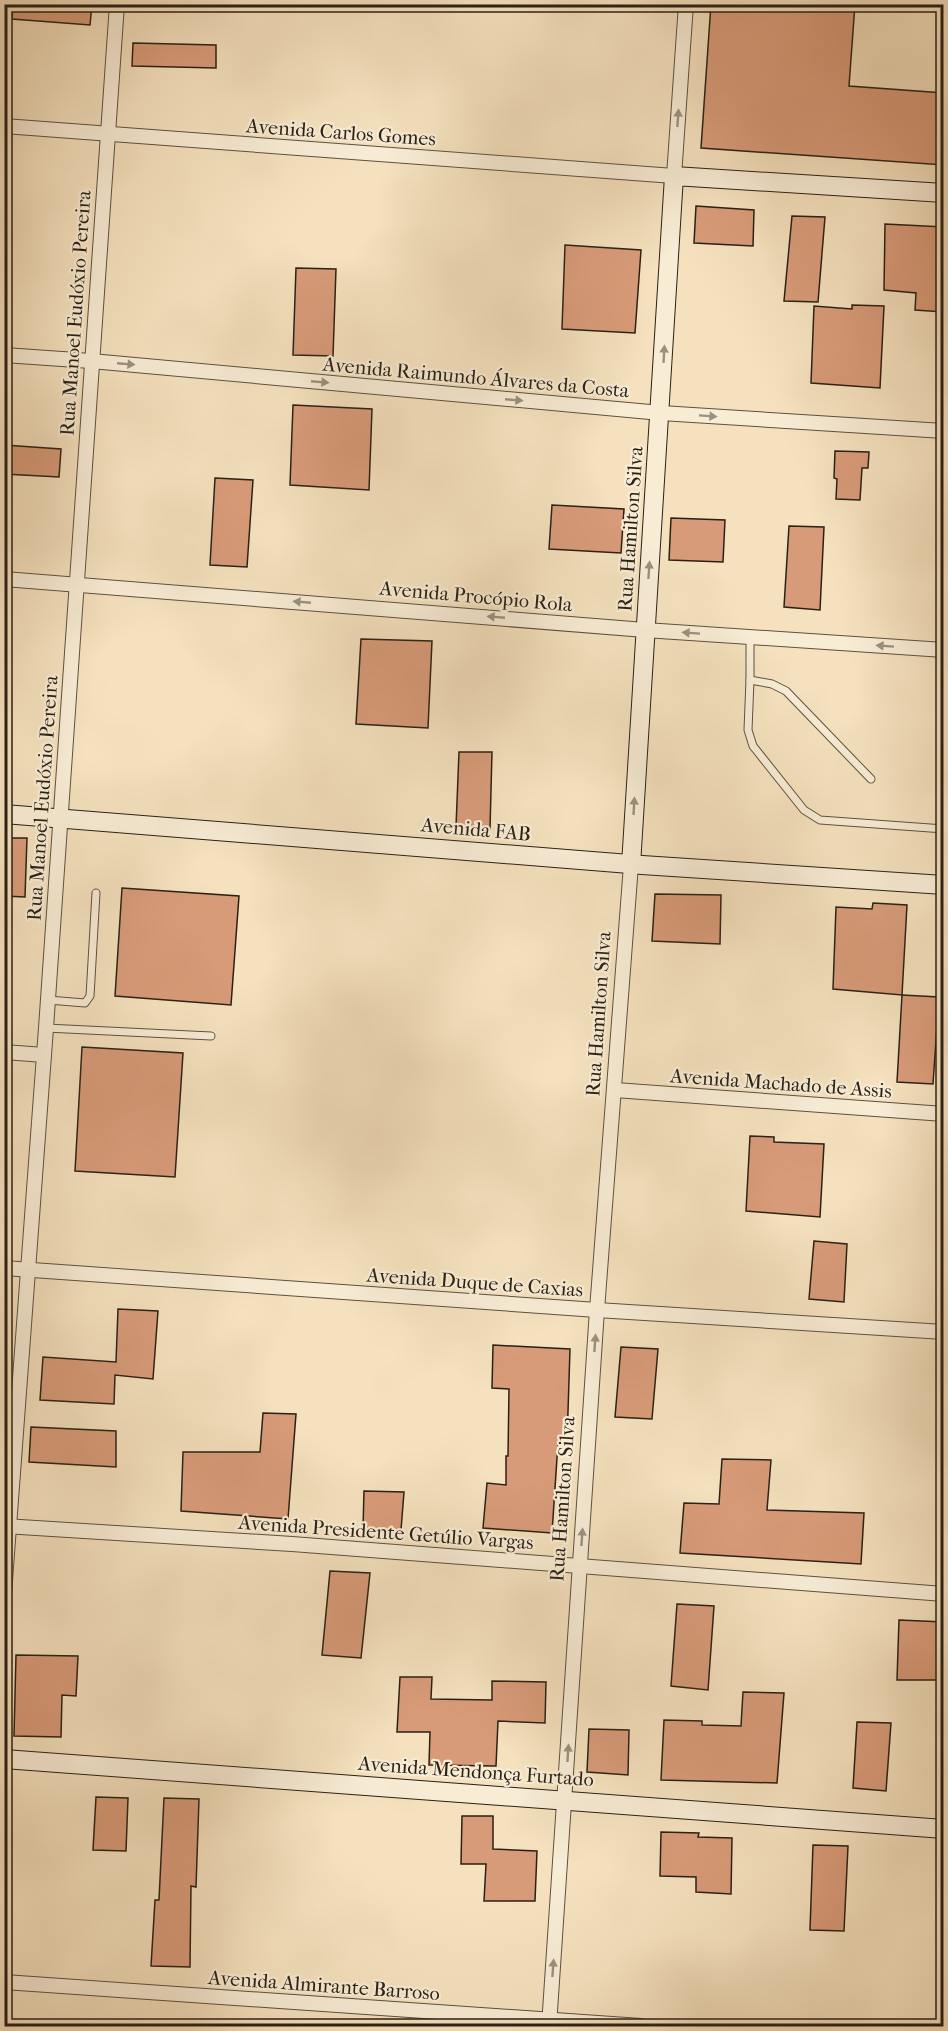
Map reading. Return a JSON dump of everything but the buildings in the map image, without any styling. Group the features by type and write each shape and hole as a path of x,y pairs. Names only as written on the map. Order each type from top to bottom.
{"street":[{"name":"Rua Manoel Eudóxio Pereira","path":"4,1594 6,1526 46,1028 117,4"},
{"name":"Rua Hamilton Silva","path":"550,2024 597,1310 631,865 686,4"},
{"name":"Avenida Carlos Gomes","path":"4,126 674,176"},
{"path":"674,176 944,193"},
{"name":"Avenida Raimundo Álvares da Costa","path":"4,355 661,413 944,431"},
{"name":"Avenida Procópio Rola","path":"4,579 645,630 944,650"},
{"name":"Avenida FAB","path":"4,814 631,865 944,885"},
{"path":"4,1052 44,1055"},
{"name":"Avenida Machado de Assis","path":"615,1090 944,1114"},
{"name":"Avenida Duque de Caxias","path":"4,1268 944,1332"},
{"name":"Avenida Presidente Getúlio Vargas","path":"6,1526 292,1544 944,1594"},
{"name":"Avenida Mendonça Furtado","path":"4,1759 944,1829"},
{"name":"Avenida Almirante Barroso","path":"4,1982 550,2024 641,2026"}],"lane":[{"path":"750,637 748,730 753,746 804,810 820,820 944,829"},
{"path":"750,680 772,684 786,691 871,779"},
{"path":"48,1000 85,1003 90,996 96,893"},
{"path":"46,1028 211,1036"}]}
